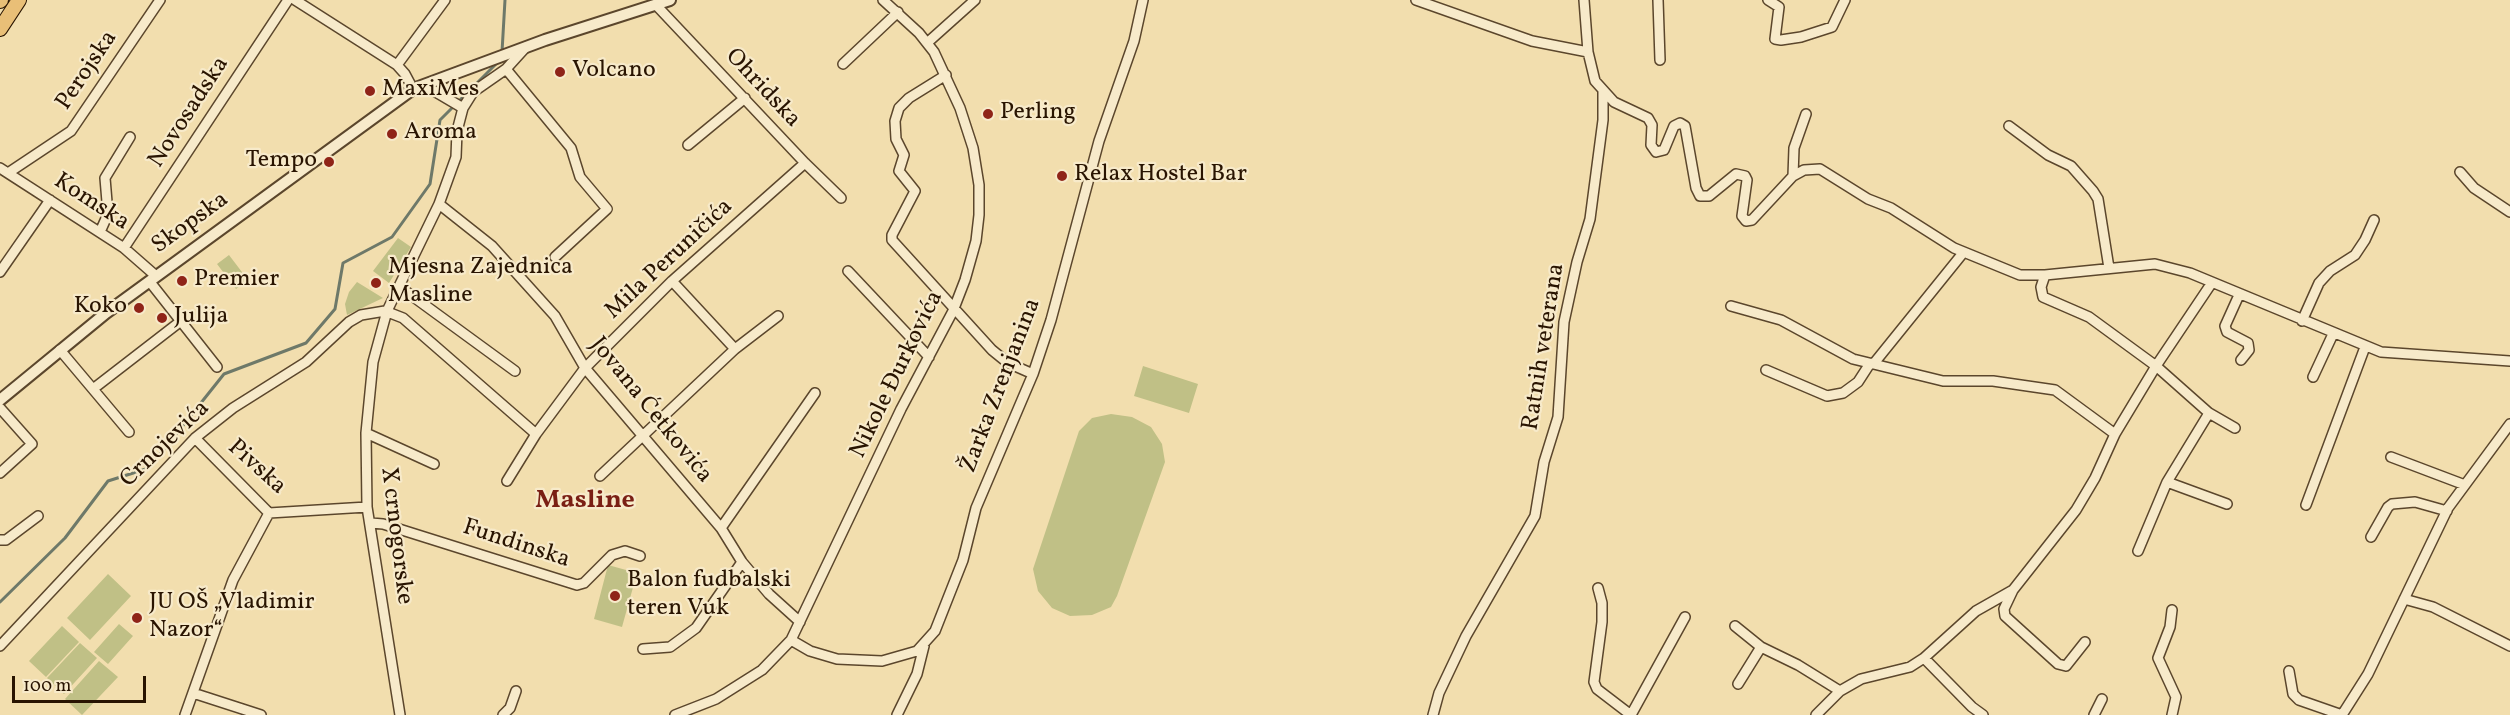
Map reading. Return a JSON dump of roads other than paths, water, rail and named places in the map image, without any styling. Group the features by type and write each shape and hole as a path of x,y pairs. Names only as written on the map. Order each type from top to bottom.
{"main road":[{"path":"0,29 19,0"}],"street":[{"name":"Perojska","path":"4,170 71,131 160,0"},
{"name":"Novosadska","path":"124,248 288,0"},
{"path":"295,0 397,65 419,87 444,96 460,107"},
{"path":"397,65 445,0"},
{"name":"Skopska","path":"0,400 60,350 153,279 419,87 525,47 670,0"},
{"name":"Nikole Đurkovića","path":"675,715 716,699 762,670 791,640 928,357 953,311 976,241 980,193 974,148 946,75 927,43 898,12 883,0"},
{"path":"927,43 975,0"},
{"name":"Žarka Zrenjanina","path":"897,715 916,674 924,646 945,610 963,560 976,508 1033,374 1051,320 1099,141 1134,41 1143,0"},
{"path":"1416,0 1532,41 1588,52"},
{"name":"Ratnih veterana","path":"1433,715 1439,693 1461,645 1535,516 1544,462 1558,417 1564,322 1576,262 1590,219 1603,120 1603,92 1594,81 1588,52 1584,0"},
{"path":"1658,0 1660,60"},
{"path":"1768,0 1779,7 1775,39 1781,40 1801,38 1832,27 1845,0"},
{"name":"Ohridska","path":"656,5 841,198"},
{"path":"843,64 898,12"},
{"name":"X crnogorske","path":"400,715 367,507 366,433 373,363 387,311 439,204 456,157 460,107 473,92 506,69 525,47"},
{"path":"506,69 571,148 580,177 607,209 555,257"},
{"path":"946,75 909,98 899,108 895,120 897,139 903,151 899,171 915,191 892,235 892,240 953,311 999,356 1033,374"},
{"path":"1603,92 1614,102 1648,118 1652,124 1651,145 1656,152 1664,150 1674,126 1680,123 1685,126 1696,188 1700,196 1709,196 1736,174 1745,176 1747,180 1742,216 1746,221 1752,220 1793,176 1810,169 1825,171 1963,253 2020,275 2045,275 2155,264 2190,273 2211,284 2365,347 2397,355 2510,361"},
{"path":"688,145 744,98"},
{"path":"1793,176 1794,148 1806,114"},
{"path":"2009,126 2048,155 2071,166 2087,182 2098,199 2109,268"},
{"path":"100,232 108,214 105,178 130,137"},
{"name":"Mila Peruničića","path":"507,481 536,434 585,368 672,281 805,163"},
{"name":"Komska","path":"4,170 124,248 153,279 181,321 218,367"},
{"path":"2460,172 2474,188 2510,212"},
{"path":"0,272 50,200"},
{"name":"Jovana Ćetkovića","path":"439,204 492,246 555,316 585,368 721,528 742,562 769,594 800,622"},
{"path":"2302,321 2319,283 2330,271 2355,255 2374,220"},
{"path":"1766,370 1834,396 1843,393 1858,382 1869,365 1875,363 1963,253"},
{"path":"848,271 928,357"},
{"path":"2045,275 2041,294 2047,300 2071,307 2089,317 2156,366 2209,413 2235,428"},
{"path":"672,281 735,349"},
{"path":"2085,642 2066,666 2058,664 2005,616 2004,609 2013,590 2076,510 2096,478 2115,434 2156,366 2211,284"},
{"path":"400,287 515,371"},
{"path":"2239,295 2225,326 2227,332 2248,343 2249,350 2241,360"},
{"path":"1731,306 1781,320 1853,359 1943,381 1993,381 2055,390 2115,434"},
{"path":"387,311 403,318 536,434"},
{"name":"Crnojevića","path":"0,646 195,438 233,408 306,362 354,319 372,312 387,311"},
{"path":"600,477 735,349 778,316"},
{"path":"93,389 181,321"},
{"path":"2313,377 2333,334"},
{"path":"2306,505 2365,347"},
{"path":"60,350 129,432"},
{"path":"721,528 815,393"},
{"path":"0,408 32,444 0,474"},
{"path":"2138,551 2167,482 2209,413"},
{"path":"2289,671 2293,694 2299,700 2342,715 2368,674 2447,511 2510,424"},
{"path":"366,433 434,464"},
{"name":"Pivska","path":"195,438 269,513 367,507"},
{"path":"2391,457 2465,485"},
{"path":"2167,482 2227,504"},
{"path":"2371,537 2392,504 2415,502 2447,511"},
{"path":"185,715 233,580 269,513"},
{"path":"0,540 6,540 38,516"},
{"name":"Fundinska","path":"371,523 382,524 577,585 584,583 612,555 625,552 640,556"},
{"path":"643,648 670,647 696,628 742,562"},
{"path":"1598,588 1602,603 1602,622 1594,682 1598,689 1631,715 1685,617"},
{"path":"1816,715 1840,691 1861,680 1910,667 1924,658 1976,611 2013,590"},
{"path":"2404,599 2433,607 2510,646"},
{"path":"2172,609 2170,627 2158,658 2176,697 2172,715"},
{"path":"1735,626 1761,647 1809,671 1840,691"},
{"path":"791,640 822,656 854,661 890,660 910,654 924,646"},
{"path":"1738,684 1761,647"},
{"path":"1924,658 1983,715"},
{"path":"503,715 510,708 516,691"},
{"path":"193,693 261,715"},
{"path":"2094,715 2102,699"}],"waterway":[{"path":"502,52 505,0"},
{"path":"0,602 65,538 108,481 149,468 224,374 306,343 335,309 343,263 392,237 430,184 440,120 499,61"}],"place":[{"name":"Volcano","path":"560,72"},
{"name":"MaxiMes","path":"370,91"},
{"name":"Perling","path":"988,114"},
{"name":"Aroma","path":"392,134"},
{"name":"Tempo","path":"329,162"},
{"name":"Relax Hostel Bar","path":"1062,176"},
{"name":"Premier","path":"182,281"},
{"name":"Mjesna Zajednica Masline","path":"376,283"},
{"name":"Koko","path":"139,308"},
{"name":"Julija","path":"162,318"},
{"name":"Balon fudbalski teren Vuk","path":"615,596"},
{"name":"JU OŠ „Vladimir Nazor“","path":"137,618"}],"district":[{"name":"Masline","path":"585,502"}]}
